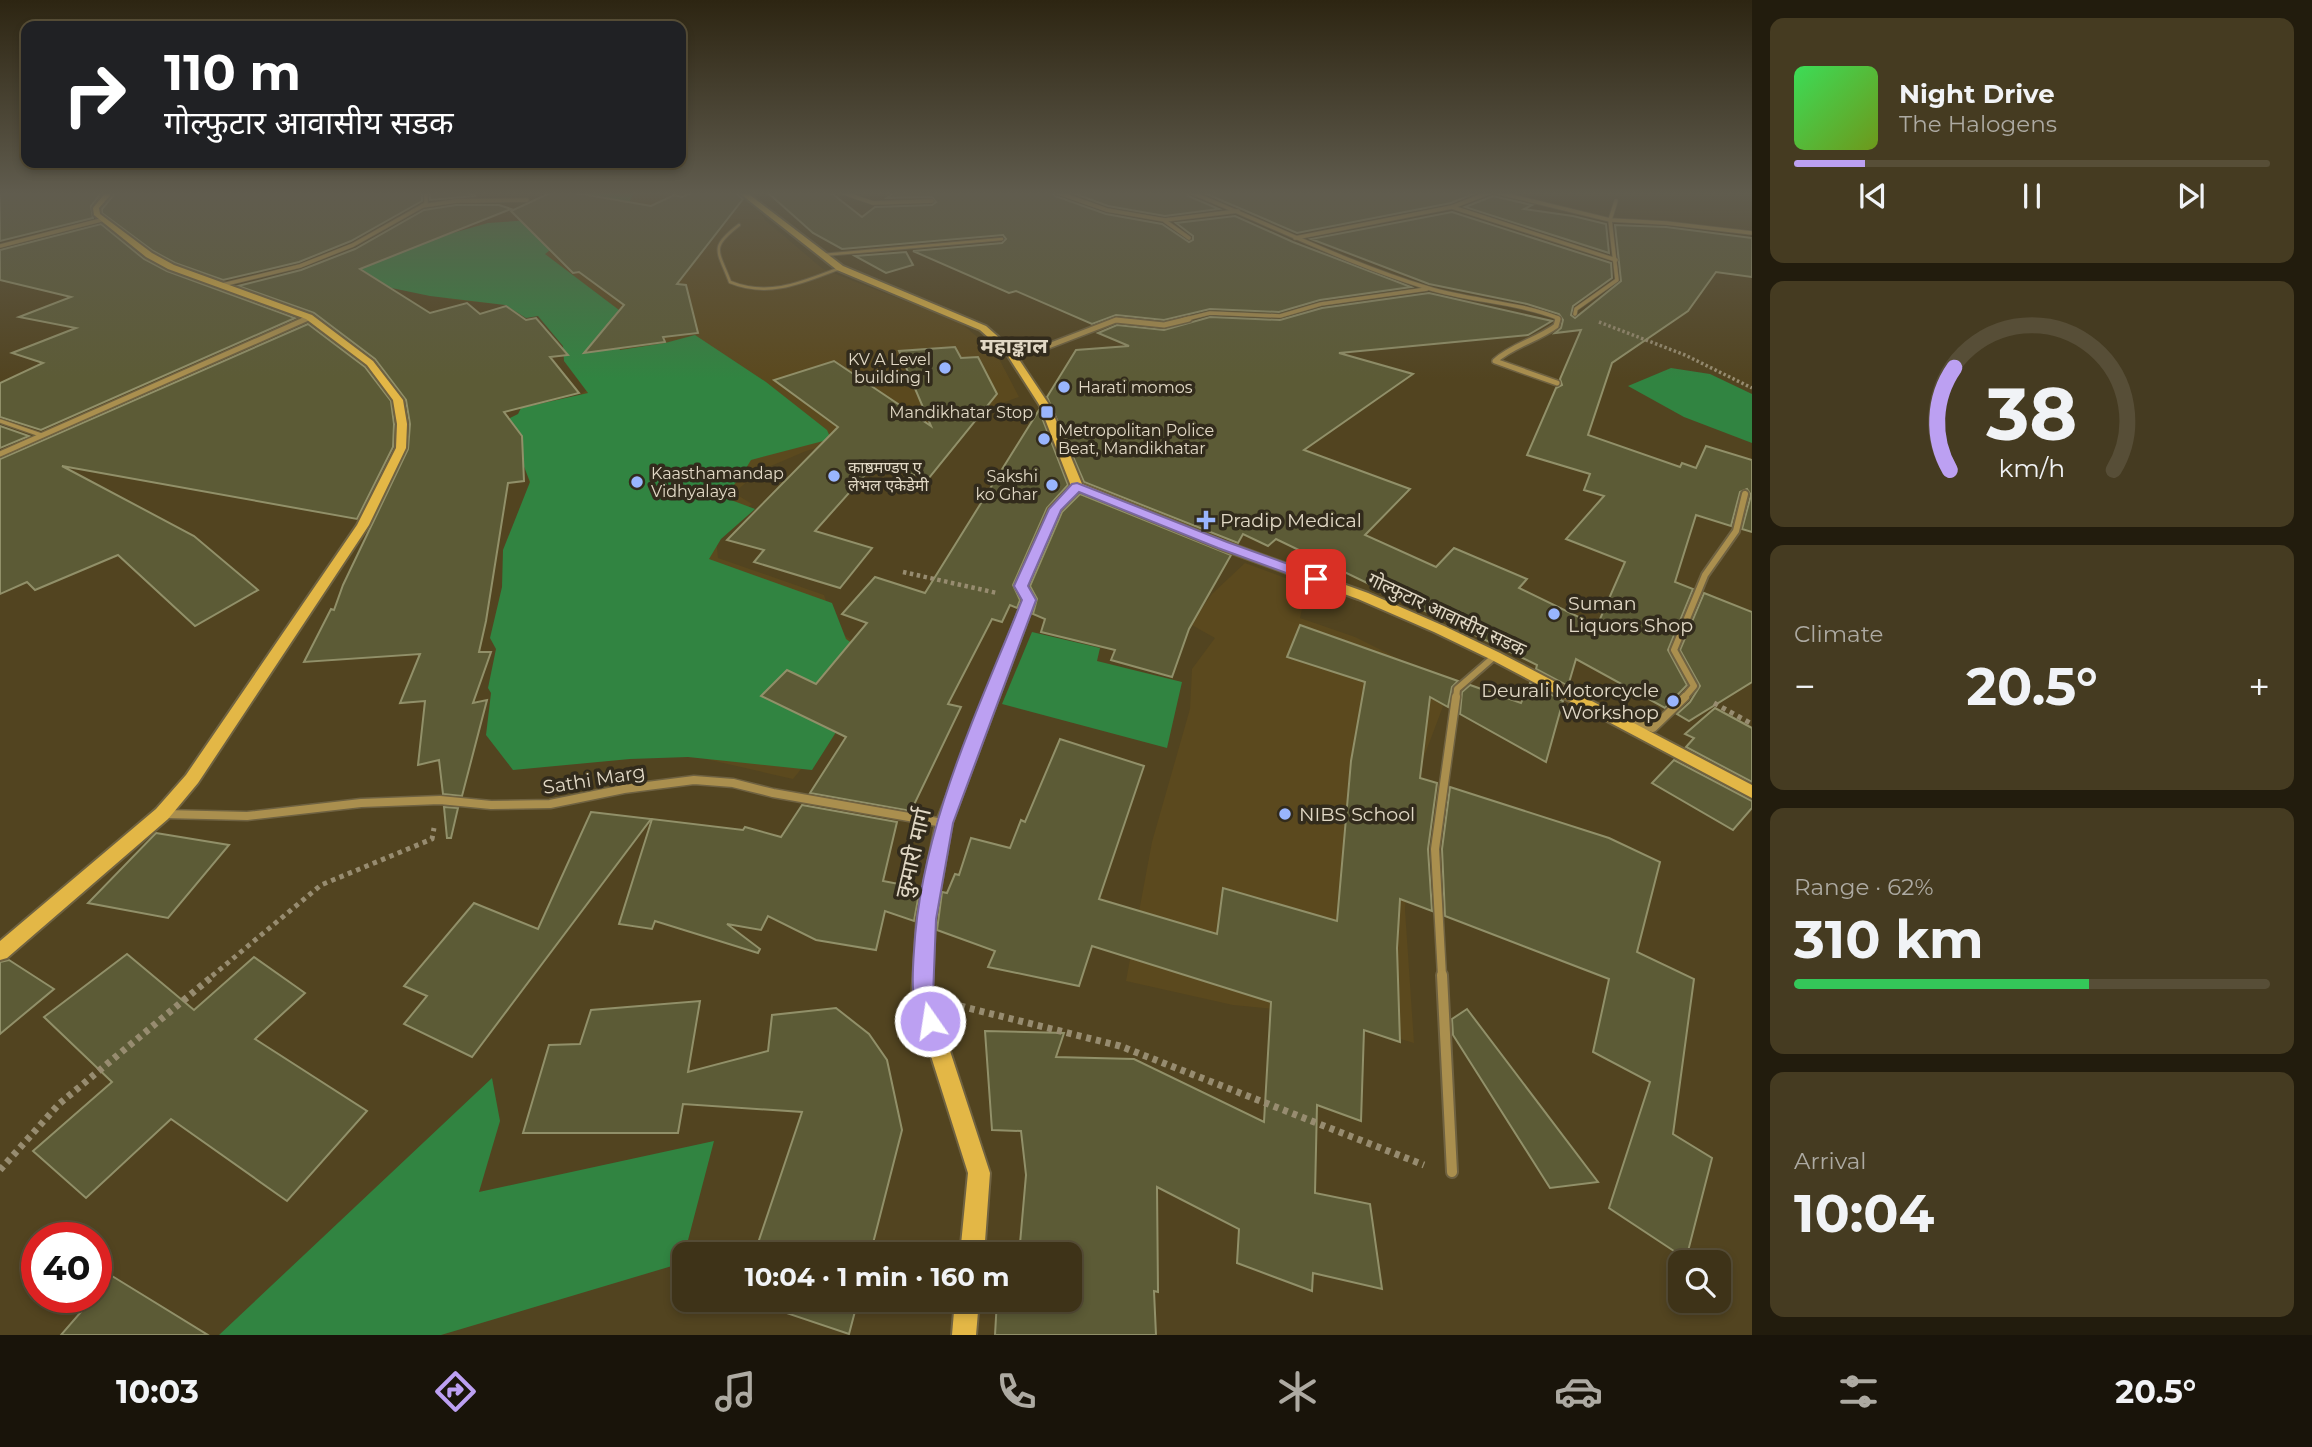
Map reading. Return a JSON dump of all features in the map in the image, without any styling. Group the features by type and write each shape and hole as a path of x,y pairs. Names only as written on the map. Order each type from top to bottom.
{"street":[{"path":"0,952 162,814 208,758 363,525 401,447 398,400 370,363 309,317 147,254"},
{"path":"222,285 300,266 330,254"},
{"path":"1337,254 1428,289 1543,312 1558,318 1556,326 1544,336 1523,344 1495,361 1557,383"},
{"path":"1598,254 1616,260"},
{"path":"1575,314 1576,309 1617,280 1615,254"},
{"path":"823,255 840,268 983,328 1009,351 1045,406 1077,486"},
{"path":"1009,351 1038,350 1116,320 1164,325 1210,313 1280,316 1321,304 1428,289"},
{"path":"0,454 309,317"},
{"name":"कुमारी मार्ग","path":"973,1242 979,1173 922,996 926,919 944,823 1029,600 1021,586 1055,509 1077,486"},
{"name":"गोल्फुटार आवासीय सडक","path":"1077,486 1222,545 1363,596 1495,656 1752,792"},
{"path":"1599,710 1653,728 1692,690 1694,687 1674,650 1686,627 1691,604 1706,572 1743,519 1745,494"},
{"path":"1452,1172 1435,849 1457,689 1495,656"},
{"name":"Sathi Marg","path":"162,814 247,816 361,803 440,800 491,805 550,804 624,789 694,780 733,783 773,793 944,823"},
{"path":"964,1335 966,1312"}],"lane":[{"path":"719,254 730,282 741,288 778,290 840,268"},
{"path":"823,255 831,254"},
{"path":"0,421 41,435"}],"path":[{"path":"1575,314 1685,355 1752,388"},
{"path":"903,572 1029,600"},
{"path":"1692,690 1752,724"},
{"path":"0,1170 59,1104 321,884 432,839 440,800"},
{"path":"922,996 1120,1046 1432,1168 1452,1172"}],"shaded area":[{"name":"Kaasthamandap Vidhyalaya","path":"406,254 806,254 823,269 961,323 996,353 1019,397 938,427 849,439 806,451 759,471 734,493 752,504 716,538 718,558 824,595 836,630 884,661 874,680 793,779 671,751 521,769 493,738 531,495 527,470 561,406 589,389 549,317 517,306 453,300 354,276"},
{"name":"NIBS School","path":"1245,563 1307,586 1300,618 1355,637 1451,685 1413,786 1405,910 1414,1043 1315,1013 1233,1005 1126,981 1152,842 1190,709 1192,669 1215,638 1190,624 1212,594"}],"green space":[{"name":"Kaasthamandap Vidhyalaya","path":"386,254 545,254 619,310 617,340 620,350 695,335 766,382 827,430 831,439 751,460 723,497 755,509 721,539 709,559 832,603 846,639 884,666 864,688 812,770 688,757 630,759 513,770 486,735 491,693 488,688 496,649 490,638 502,587 503,550 530,482 506,420 518,414 521,408 588,393 564,361 563,346 538,316 526,318 505,305 430,296 329,275"},
{"path":"1671,368 1710,374 1752,394 1752,443 1684,417 1628,386"},
{"path":"1032,632 1100,648 1097,661 1182,682 1167,748 1002,704"},
{"path":"492,1078 500,1121 479,1192 714,1141 688,1242 672,1242 672,1266 441,1335 219,1335"}],"building":[{"path":"0,254 138,254 167,271 295,318 41,430 0,417 0,383 43,363 12,353 76,328 19,317 71,297 0,280"},
{"path":"159,254 318,254 299,262 223,280 175,263"},
{"path":"341,254 397,254 360,269 430,313 467,303 480,314 506,306 526,320 536,318 568,355 550,357 579,393 504,412 522,436 524,481 508,483 479,652 491,652 473,703 487,700 462,796 443,794 439,760 418,765 425,701 400,703 420,654 304,662 331,609 334,610 343,585 408,449 410,424 406,400 375,359 314,313 238,286 301,270"},
{"path":"554,254 700,254 677,284 686,285 698,333 663,337 665,342 584,353 624,305 579,272 573,273"},
{"path":"907,254 913,265 886,273 855,256"},
{"path":"921,254 1325,254 1411,287 1320,300 1279,312 1210,309 1164,320 1116,315 1092,324 1016,291 1009,293"},
{"path":"1351,254 1584,254 1611,263 1612,278 1573,306 1571,315 1575,318 1621,281 1618,254 1752,254 1752,277 1716,272 1688,311 1612,363 1588,435 1680,467 1682,463 1696,468 1706,446 1752,460 1752,532 1742,529 1751,495 1747,489 1740,492 1731,526 1696,515 1675,582 1693,589 1668,650 1687,685 1665,708 1576,659 1568,686 1536,669 1537,665 1276,539 1268,546 1243,534 1238,543 1084,482 1047,397 1076,350 1129,346 1098,333 1117,325 1164,330 1210,317 1280,320 1322,308 1429,293 1552,321 1528,335 1339,353 1413,374 1304,450 1410,489 1365,535 1436,567 1454,548 1527,579 1519,588 1597,626 1625,562 1566,539 1604,496 1584,490 1590,474 1527,455 1556,388 1562,385 1560,379 1581,330 1555,333 1561,328 1563,320 1559,314 1527,304 1429,284"},
{"path":"308,324 365,367 391,401 393,447 357,519 62,466 194,536 258,590 195,626 118,555 35,590 27,582 0,594 0,459"},
{"path":"955,347 961,358 978,357 997,394 929,478 873,466 815,531 872,548 840,588 754,562 764,550 727,540 838,427 774,380 834,361 931,426 899,351"},
{"path":"1039,410 1068,485 1047,508 1013,585 1020,600 1017,608 1010,605 1002,622 992,619 948,704 961,707 911,811 810,793 846,737 761,696 787,670 816,684 867,623 842,614 875,577 925,593"},
{"path":"0,426 29,436 0,448"},
{"path":"1080,494 1231,555 1189,629 1172,677 1111,660 1115,650 1041,632 1045,619 1033,614 1037,599 1030,586 1062,512"},
{"path":"1704,593 1752,612 1752,682 1689,721 1677,714 1690,702 1700,686 1680,650"},
{"path":"1300,625 1458,681 1452,687 1448,707 1430,697 1420,778 1437,783 1428,849 1432,911 1400,899 1397,948 1400,1042 1364,1030 1361,1121 1317,1105 1315,1193 1370,1204 1382,1289 1313,1273 1312,1291 1237,1263 1239,1229 1157,1187 1158,1292 1154,1291 1156,1335 995,1335 996,1312 1082,1312 1082,1242 1020,1242 1026,1175 1021,1131 992,1130 985,1031 1064,1033 1056,1057 1134,1059 1264,1122 1271,1002 1092,946 1079,986 988,967 995,951 937,930 942,892 947,893 955,874 959,875 971,838 1010,848 1021,820 1025,822 1060,739 1144,766 1099,899 1217,934 1223,888 1337,921 1351,761 1365,682 1287,657"},
{"path":"1530,683 1563,701 1546,762 1460,714 1462,692 1470,685 1521,703"},
{"path":"1715,708 1752,728 1752,782 1686,747 1694,738 1685,734"},
{"path":"1674,760 1752,801 1752,808 1733,830 1652,783"},
{"path":"1450,787 1609,838 1660,862 1637,952 1694,979 1673,1134 1712,1158 1688,1250 1672,1250 1609,1208 1650,1082 1593,1052 1609,979 1445,916 1442,849"},
{"path":"802,805 897,822 883,881 920,888 914,921 885,911 876,950 816,940 768,916 761,930 727,924 760,949 758,953 655,921 652,929 619,924 652,819 743,830 745,827 781,837"},
{"path":"444,807 458,808 451,838 447,838"},
{"path":"591,812 651,819 472,1057 404,1024 427,996 404,986 474,903 538,929"},
{"path":"156,833 229,845 168,918 88,903"},
{"path":"127,954 194,1010 254,957 305,993 255,1039 367,1111 287,1201 171,1119 86,1198 33,1151 112,1082 44,1017"},
{"path":"9,960 54,989 0,1034 0,962"},
{"path":"700,1001 688,1072 768,1051 772,1015 836,1008 869,1034 887,1060 902,1130 873,1242 758,1242 802,1112 683,1104 678,1133 523,1133 549,1045 580,1044 591,1010"},
{"path":"1467,1009 1598,1182 1550,1188 1453,1035 1452,1019"},
{"path":"112,1276 208,1335 61,1335 80,1313 112,1313"},
{"path":"784,1312 855,1312 849,1334"}],"place":[{"name":"KV A Level building 1","path":"945,368"},
{"name":"Harati momos","path":"1064,387"},
{"name":"Mandikhatar Stop","path":"1047,412"},
{"name":"Metropolitan Police Beat, Mandikhatar","path":"1044,439"},
{"name":"काष्ठमण्डप ए लेभल एकेडेमी","path":"834,476"},
{"name":"Kaasthamandap Vidhyalaya","path":"637,482"},
{"name":"Sakshi ko Ghar","path":"1052,485"},
{"name":"Pradip Medical","path":"1206,520"},
{"name":"Suman Liquors Shop","path":"1554,614"},
{"name":"Deurali Motorcycle Workshop","path":"1673,701"},
{"name":"NIBS School","path":"1285,814"}],"district":[{"name":"महाङ्काल","path":"1014,346"}],"route":[{"path":"930,1021 922,996 926,919 944,823 1029,600 1021,586 1055,509 1077,486 1222,545 1316,579"}]}
